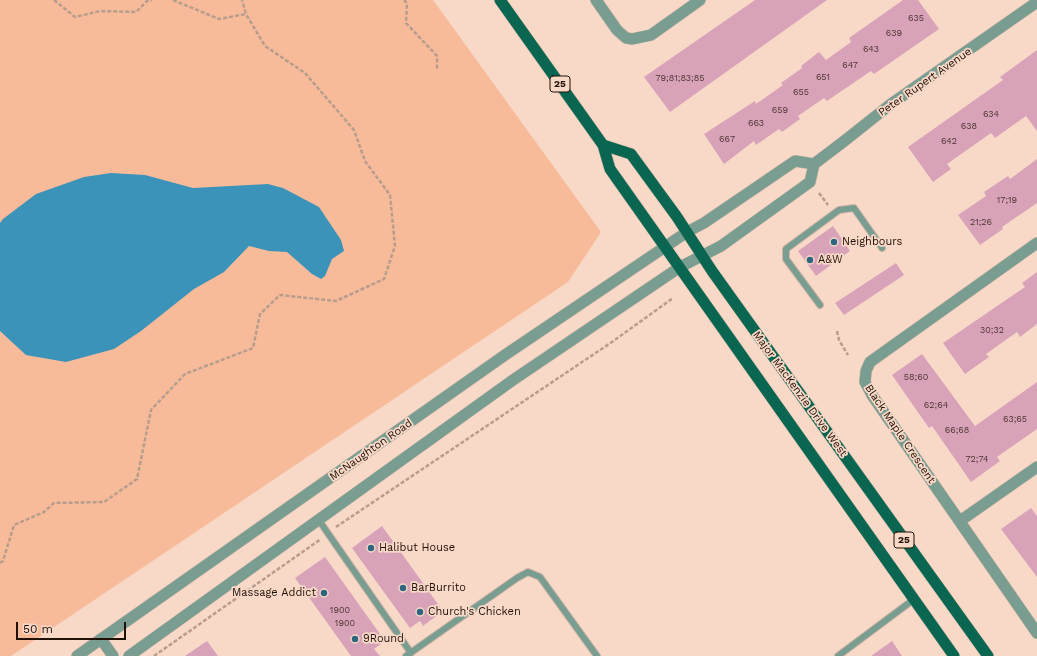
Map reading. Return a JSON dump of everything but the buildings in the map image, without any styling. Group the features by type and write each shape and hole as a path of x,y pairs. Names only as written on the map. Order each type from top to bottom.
{"main road":[{"name":"25","path":"500,0 603,145 610,169 666,246 913,600 954,656"},
{"name":"Major MacKenzie Drive West","path":"603,145 631,154 780,366 988,656"}],"street":[{"path":"596,0 617,30 626,38 632,39 650,35 700,0"},
{"name":"Peter Rupert Avenue","path":"814,164 892,104 1037,1"},
{"path":"129,656 513,380 680,267 720,246 810,182 814,164 795,160 704,223 687,232"},
{"name":"McNaughton Road","path":"78,656 505,355 687,232"},
{"name":"Black Maple Crescent","path":"1037,243 870,362 866,371 865,382 872,395 1037,633"},
{"path":"960,521 1037,467"},
{"path":"101,639 113,656"}],"lane":[{"path":"820,305 786,259 786,249 839,210 854,208 882,248"},
{"path":"318,520 408,654 517,578 528,572 540,577 597,656"},
{"path":"838,656 913,600"}],"path":[{"path":"54,0 75,17 100,11 136,12 147,1 152,0"},
{"path":"173,0 219,19 246,14"},
{"path":"0,563 3,560 14,525 44,512 54,503 104,502 137,479 151,410 185,374 253,348 260,314 280,295 336,301 384,278 395,246 390,195 365,161 354,130 305,73 265,46 246,14 242,0"},
{"path":"404,0 407,3 406,23 437,56 437,69"},
{"path":"154,656 328,533 612,342 673,298"},
{"path":"837,331 838,340 848,355"}],"shaded area":[{"path":"0,0 433,0 601,232 568,282 11,656 0,656"}],"water":[{"path":"111,173 145,175 193,188 268,184 283,188 319,207 341,240 344,251 332,259 325,276 321,279 312,274 287,252 269,251 249,246 224,272 194,289 141,331 114,349 66,362 26,355 0,331 0,223 3,219 36,194 84,177"}],"place":[{"name":"Neighbours","path":"834,242"},
{"name":"A&W","path":"810,260"},
{"name":"Halibut House","path":"371,548"},
{"name":"BarBurrito","path":"403,588"},
{"name":"Massage Addict","path":"324,593"},
{"name":"Church's Chicken","path":"420,612"},
{"name":"9Round","path":"355,639"}]}
